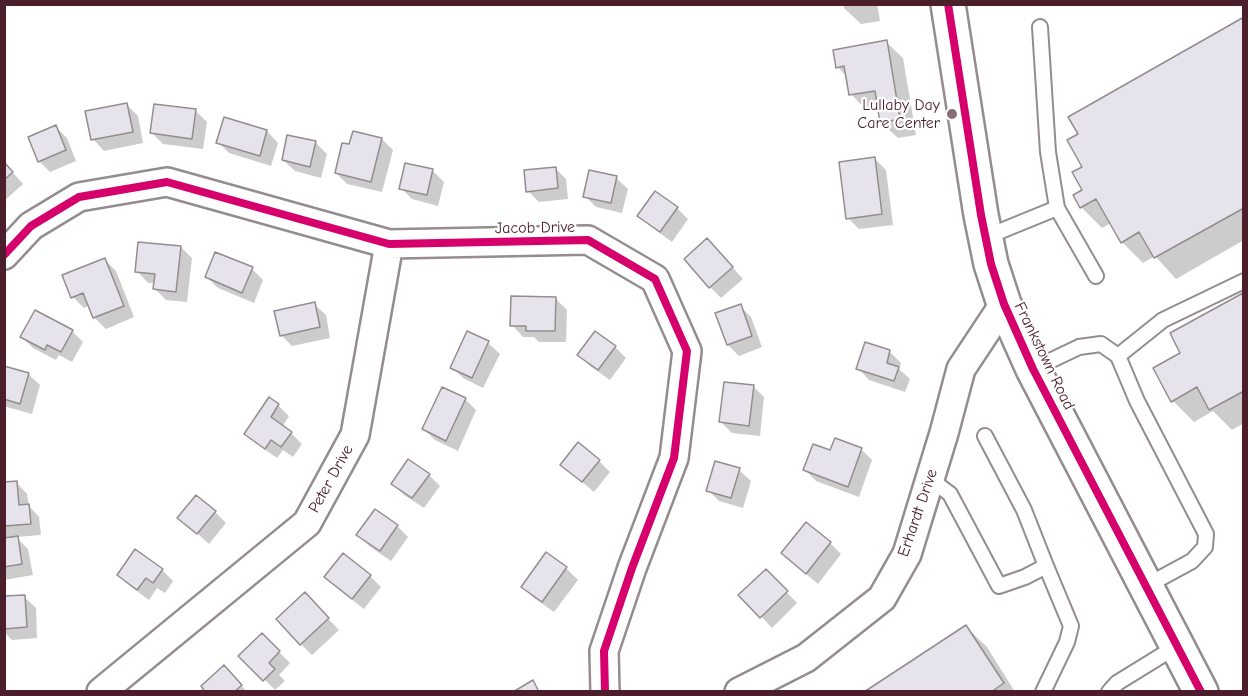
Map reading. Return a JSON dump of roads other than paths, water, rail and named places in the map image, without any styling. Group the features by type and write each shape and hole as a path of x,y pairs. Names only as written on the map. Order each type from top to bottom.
{"main road":[{"name":"Frankstown Road","path":"948,4 991,264 1004,304 1033,369 1201,692"}],"street":[{"name":"Jacob Drive","path":"4,255 31,226 79,197 167,182 389,244 588,240 654,279 687,351 674,458 632,568 604,651 605,692"},
{"name":"Peter Drive","path":"101,692 308,523 355,435 389,244"},
{"name":"Erhardt Drive","path":"739,692 806,658 882,598 907,554 961,369 1004,304"}],"lane":[{"path":"1040,27 1048,152 1057,208 1096,276"},
{"path":"986,237 1057,208"},
{"path":"1118,356 1163,320 1244,281"},
{"path":"1033,369 1079,347 1101,344 1118,356 1137,401 1206,534 1204,547 1192,561 1146,586"},
{"path":"985,436 1024,510 1071,626 1067,642 1043,692"},
{"path":"930,480 950,494 999,586 1025,577 1046,566"},
{"path":"1109,692 1117,683 1177,646"}],"place":[{"name":"Lullaby Day Care Center","path":"952,114"}]}
